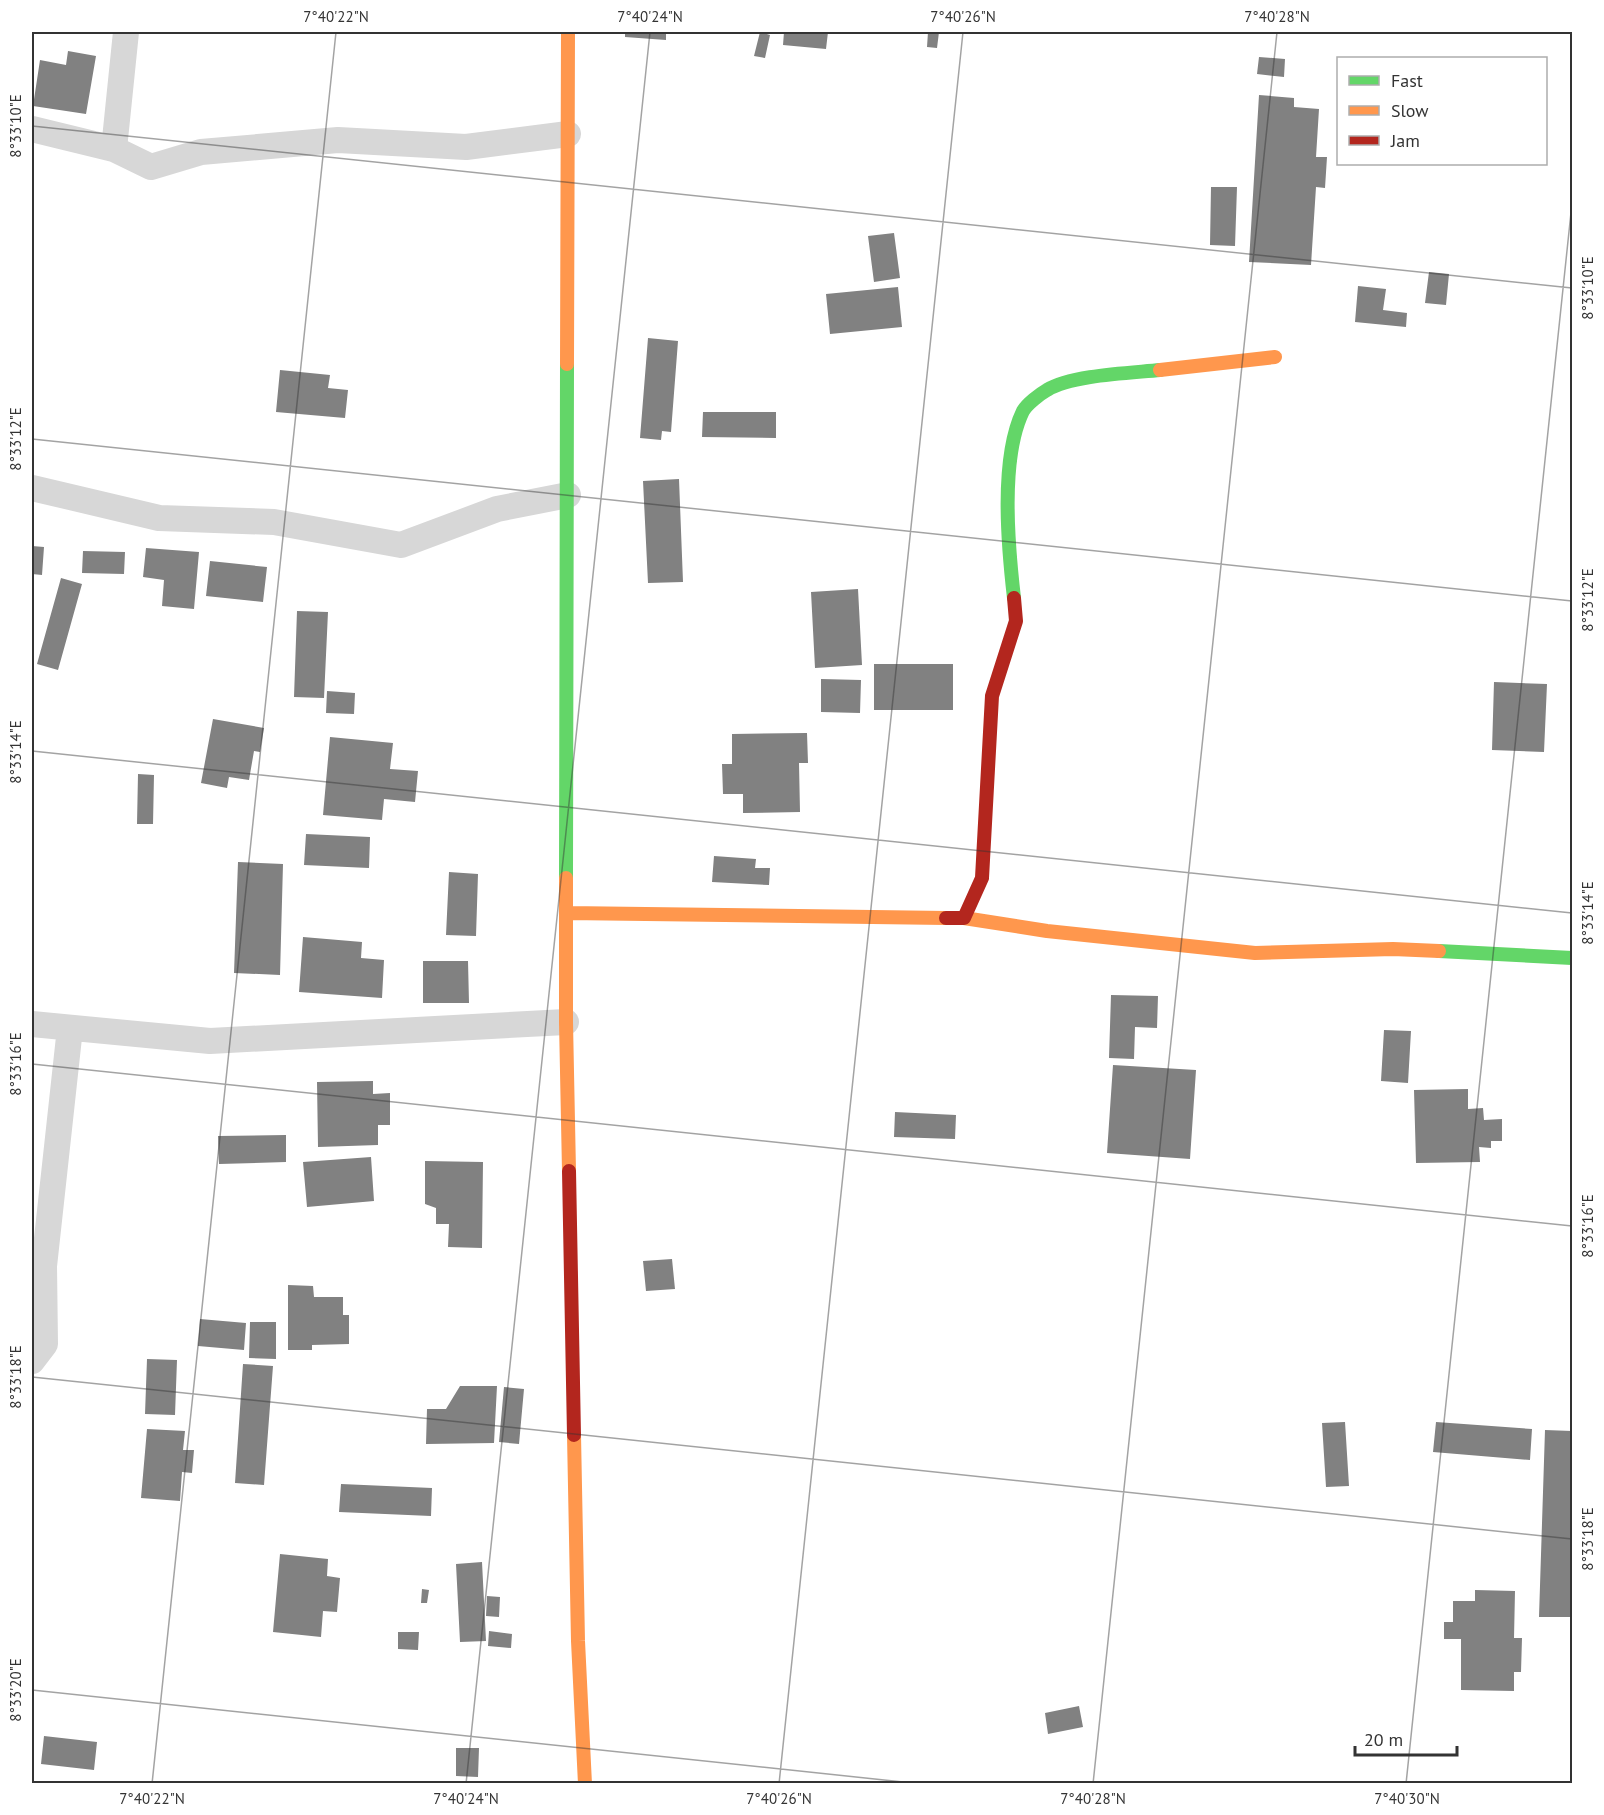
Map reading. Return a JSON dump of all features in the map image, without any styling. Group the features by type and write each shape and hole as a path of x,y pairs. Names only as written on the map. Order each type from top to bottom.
{"street":[{"path":"114,149 126,32"},
{"path":"568,32 566,1022 578,1641 585,1784"},
{"path":"32,129 114,149 151,166 201,152 338,140 466,147 568,134"},
{"path":"964,918 982,878 992,696 1016,621 1010,562 1008,486 1014,441 1024,409 1048,389 1078,379 1275,357"},
{"path":"32,489 159,518 274,522 401,545 497,509 568,495"},
{"path":"567,913 964,918 1047,931 1256,953 1392,949 1572,958"},
{"path":"32,1024 210,1041 566,1022"},
{"path":"32,1361 45,1344 44,1266 70,1028"}],"building":[{"path":"625,32 666,32 666,40 625,37"},
{"path":"760,32 770,35 765,58 754,56"},
{"path":"784,32 828,32 826,49 783,45"},
{"path":"928,32 939,32 937,48 927,47"},
{"path":"68,51 96,56 86,114 33,106 40,60 66,65"},
{"path":"1259,57 1285,59 1284,77 1257,74"},
{"path":"1259,95 1294,98 1294,107 1319,109 1316,157 1327,157 1325,188 1316,187 1311,265 1249,262"},
{"path":"1211,187 1237,187 1235,246 1210,245"},
{"path":"894,233 900,278 874,282 868,236"},
{"path":"1429,272 1449,274 1446,305 1425,303"},
{"path":"1358,286 1386,289 1383,310 1407,313 1406,327 1355,322"},
{"path":"898,287 902,327 830,334 826,294"},
{"path":"648,338 678,341 671,432 662,431 661,440 640,438"},
{"path":"280,370 330,375 328,388 348,390 345,418 276,412"},
{"path":"703,412 776,412 776,438 702,437"},
{"path":"679,479 683,582 648,583 643,481"},
{"path":"32,546 44,547 42,575 32,574"},
{"path":"146,548 199,552 194,609 162,606 164,580 143,577"},
{"path":"83,551 125,552 124,574 82,573"},
{"path":"210,561 267,567 263,602 206,596"},
{"path":"61,578 82,584 58,670 37,664"},
{"path":"858,589 862,665 815,668 811,592"},
{"path":"297,611 328,612 324,698 294,697"},
{"path":"874,664 953,664 953,710 874,710"},
{"path":"821,679 861,680 860,713 821,712"},
{"path":"1494,682 1547,684 1544,752 1492,750"},
{"path":"327,691 355,693 354,714 326,713"},
{"path":"213,719 264,728 260,752 254,751 249,780 229,777 227,788 201,783"},
{"path":"807,733 808,763 799,763 800,812 743,813 743,794 723,794 722,764 732,764 732,734"},
{"path":"330,737 393,743 390,769 418,771 415,802 384,799 382,820 323,815"},
{"path":"138,774 154,775 153,824 137,824"},
{"path":"306,834 370,837 369,868 304,865"},
{"path":"714,856 756,859 755,868 770,868 769,885 712,882"},
{"path":"238,862 283,864 280,975 234,973"},
{"path":"449,872 478,874 476,936 446,935"},
{"path":"303,937 362,942 361,958 384,960 382,998 299,992"},
{"path":"423,961 468,961 469,1003 423,1003"},
{"path":"1111,995 1158,996 1157,1028 1135,1027 1134,1059 1109,1058"},
{"path":"1384,1030 1411,1031 1408,1083 1381,1081"},
{"path":"1113,1065 1196,1070 1190,1159 1107,1153"},
{"path":"373,1081 373,1094 390,1093 390,1125 378,1125 378,1145 318,1147 317,1082"},
{"path":"1468,1089 1468,1109 1483,1108 1484,1120 1502,1119 1502,1141 1491,1141 1491,1148 1479,1147 1480,1162 1416,1163 1414,1090"},
{"path":"895,1112 956,1115 955,1139 894,1137"},
{"path":"286,1135 286,1162 219,1164 218,1136"},
{"path":"371,1157 374,1201 307,1207 303,1162"},
{"path":"425,1161 483,1162 482,1248 448,1247 449,1224 436,1224 436,1208 425,1204"},
{"path":"672,1259 675,1289 646,1291 643,1261"},
{"path":"288,1285 313,1286 314,1297 343,1297 343,1315 349,1315 349,1344 312,1345 312,1350 288,1350"},
{"path":"200,1319 246,1323 244,1350 198,1346"},
{"path":"250,1322 276,1322 276,1359 249,1358"},
{"path":"147,1359 177,1360 175,1415 145,1414"},
{"path":"243,1364 273,1366 264,1485 235,1483"},
{"path":"460,1386 497,1386 494,1443 426,1444 427,1409 446,1409"},
{"path":"504,1387 524,1389 519,1444 499,1442"},
{"path":"1345,1422 1349,1486 1326,1487 1322,1423"},
{"path":"1436,1422 1532,1429 1530,1460 1433,1452"},
{"path":"147,1429 185,1431 183,1450 194,1450 192,1473 182,1472 180,1501 141,1498"},
{"path":"1545,1430 1572,1431 1572,1617 1539,1617"},
{"path":"341,1484 432,1488 431,1516 339,1512"},
{"path":"280,1554 328,1559 327,1576 340,1578 337,1612 323,1611 321,1637 273,1632"},
{"path":"482,1562 486,1641 460,1642 456,1564"},
{"path":"422,1589 429,1590 427,1603 421,1603"},
{"path":"1475,1590 1515,1591 1514,1638 1522,1638 1521,1672 1514,1672 1514,1691 1461,1690 1461,1639 1444,1639 1444,1622 1453,1622 1453,1601 1475,1601"},
{"path":"487,1596 500,1597 499,1617 486,1616"},
{"path":"489,1631 512,1634 511,1648 488,1646"},
{"path":"398,1632 419,1632 418,1650 398,1649"},
{"path":"1079,1706 1083,1727 1048,1734 1045,1713"},
{"path":"44,1736 97,1742 94,1770 41,1764"},
{"path":"456,1748 479,1748 478,1777 456,1776"}],"traffic: fast":[{"path":"566,878 567,364"},
{"path":"1014,598 1008,528 1008,477 1016,430 1023,411 1044,392 1071,381 1160,370"},
{"path":"1439,951 1572,958"}],"traffic: slow":[{"path":"567,364 568,32"},
{"path":"1160,370 1275,357"},
{"path":"566,878 569,1171"},
{"path":"567,913 946,918"},
{"path":"964,918 1047,931 1255,953 1393,949 1439,951"},
{"path":"574,1435 578,1641 585,1784"}],"traffic: jam":[{"path":"946,918 964,918 982,878 992,696 1016,621 1014,598"},
{"path":"569,1171 574,1435"}]}
